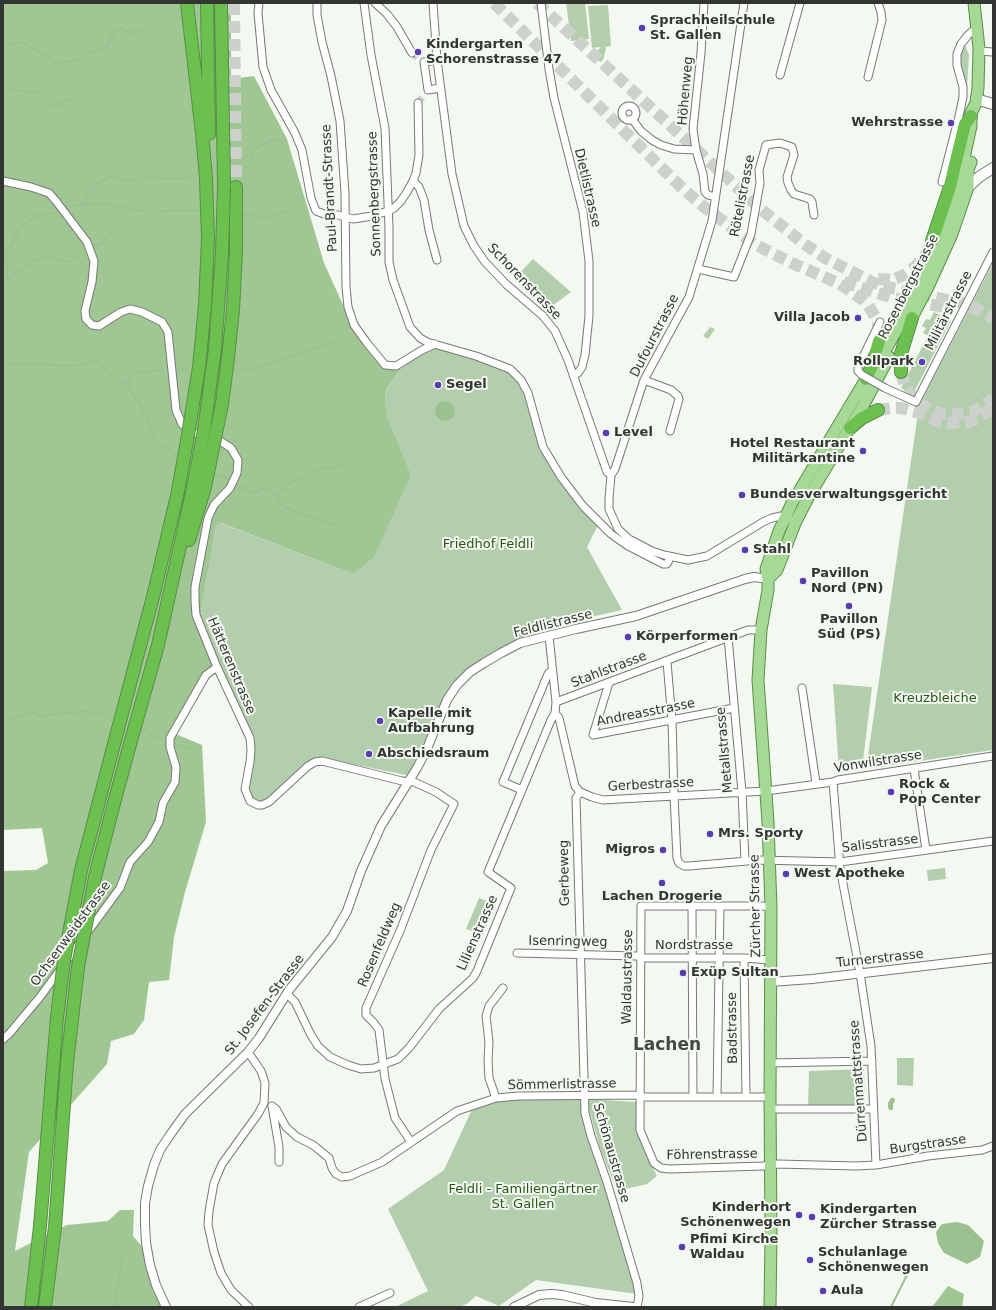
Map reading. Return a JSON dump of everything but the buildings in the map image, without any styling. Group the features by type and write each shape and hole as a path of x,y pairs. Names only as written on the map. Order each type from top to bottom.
{"highway":[{"path":"187,3 207,153"},
{"path":"31,1307 39,1234 57,1017 64,960 84,858 155,587 178,491 199,367 208,240 207,3"},
{"path":"45,1307 54,1228 70,1038 78,967 95,877 112,807 158,645 163,617 182,543 199,487 204,430 215,349 222,253 230,186 221,3"},
{"path":"932,241 949,190 965,124 971,116"},
{"path":"901,372 901,354 912,318"},
{"path":"863,376 875,357 878,341"},
{"path":"850,428 862,418 878,410"}],"main road":[{"name":"Rosenbergstrasse","path":"768,579 777,570 796,521 812,489 850,428 912,318 952,234 968,187 979,119 976,101 979,51 974,3"},
{"name":"Rosenbergstrasse","path":"768,579 766,569 768,561 785,517 863,376 877,365 896,331 929,265 958,183 970,172 971,116 976,101"},
{"path":"976,101 993,104"},
{"path":"970,172 993,168"},
{"name":"Zürcher Strasse","path":"768,579 768,590 761,630 758,680 766,790 771,908 770,1307"}],"street":[{"path":"259,3 258,13 263,67 271,90 295,133 302,150 311,198 316,211 324,214 338,214 353,219 388,211 394,208 401,201 416,174 419,155 418,103"},
{"name":"Paul-Brandt-Strasse","path":"317,3 317,15 322,42 331,76 340,121 343,158 346,287 348,307 354,325 385,364 396,366 435,344"},
{"name":"Sonnenbergstrasse","path":"364,3 371,55 385,128 389,262 393,280 410,326 420,338 476,356 510,369 521,380 528,393 543,447 561,477 583,506 607,530 628,546 663,564 667,564 670,558"},
{"path":"375,3 387,14 397,27 412,53"},
{"name":"Schorenstrasse","path":"433,3 440,88 452,174 464,226 474,246 485,262 507,285 543,316 555,331 568,360 607,472 611,475"},
{"name":"Dietlistrasse","path":"541,3 550,77 570,165 583,212 589,260 589,316 585,355 582,367 578,373 573,375"},
{"name":"Höhenweg","path":"704,3 701,53 693,129 696,150 703,174 705,192 708,195 715,197"},
{"name":"Dufourstrasse","path":"744,3 712,221 689,297 644,380 615,469 611,475 608,499 609,509 618,529 636,543 670,558 688,560 707,556 763,522 776,517 785,517"},
{"path":"780,75 800,3"},
{"path":"868,77 882,20 878,3"},
{"path":"942,182 963,97 963,87 957,66 957,54 961,44 977,27"},
{"path":"979,51 993,52"},
{"path":"437,60 421,61 426,92 440,88"},
{"path":"632,119 641,131 661,145 674,149 696,150"},
{"name":"Rötelistrasse","path":"698,269 734,277 750,234 760,183 758,170 766,145 780,143 792,147 794,155 787,177 788,184 794,194 810,199 812,202 814,215"},
{"name":"Hätterenstrasse","path":"3,181 31,187 49,193 87,242 94,262 92,282 85,311 86,319 92,325 99,326 121,312 130,309 142,312 162,322 168,332 176,410 182,424 192,433 214,437 231,448 238,460 237,473 230,488 214,505 208,518 195,588 196,615 217,667 250,738 250,762 245,789 247,796 254,803 262,805 269,802 308,766 315,762 322,761 402,781 409,781"},
{"path":"413,181 419,187 424,200 436,260"},
{"name":"Militärstrasse","path":"863,376 916,402 993,252"},
{"path":"863,376 858,369 858,366 880,322"},
{"path":"644,380 671,390 678,396 670,431"},
{"path":"785,517 796,521"},
{"name":"Feldlistrasse","path":"409,781 426,752 447,700 457,685 470,672 512,647 549,636 636,616 745,579 754,577 768,579"},
{"name":"Stahlstrasse","path":"556,702 667,662 728,637 748,630 761,630"},
{"path":"549,636 556,702 555,713 559,718 575,786 580,792"},
{"name":"Metallstrasse","path":"728,637 742,792 745,861"},
{"path":"667,662 672,720 674,796"},
{"name":"Ochsenweidstrasse","path":"3,1039 40,997 120,888 130,862 148,842 159,822 163,803 175,782 176,767 170,747 170,738 206,676 217,667"},
{"path":"522,790 503,782 548,674 552,670"},
{"name":"Andreasstrasse","path":"609,683 593,735 734,708"},
{"path":"802,688 816,783"},
{"name":"Lilienstrasse","path":"287,994 295,1002 318,1046 330,1057 348,1065 361,1069 374,1068 398,1059 409,1048 439,1009 473,978 477,971 511,888 488,872 555,713"},
{"name":"Vonwilstrasse","path":"766,790 833,782 993,756"},
{"path":"914,768 926,850"},
{"name":"St. Josefen-Strasse","path":"166,1307 156,1285 150,1265 146,1243 145,1224 145,1202 148,1186 160,1150 185,1114 248,1052 259,1038 287,994 339,926 347,911 361,871 381,826 409,781"},
{"name":"Rosenfeldweg","path":"409,781 436,792 454,804 431,850 400,931 366,1008 366,1015 379,1030 386,1085 395,1118 411,1142"},
{"name":"Dürrenmattstrasse","path":"833,782 838,855 869,1027 872,1061 876,1165"},
{"name":"Gerbestrasse","path":"580,792 603,800 766,790"},
{"name":"Gerbeweg","path":"579,954 576,798 580,792"},
{"name":"Salisstrasse","path":"674,796 677,858 679,863 684,866 745,861 840,862 993,842"},
{"name":"Waldaustrasse","path":"639,1095 642,958 641,906 692,906"},
{"path":"693,1097 692,906 763,906 771,908"},
{"path":"718,1097 720,906"},
{"name":"Isenringweg","path":"517,953 637,956 642,958"},
{"name":"Schönaustrasse","path":"579,954 583,1096 585,1113 638,1283 639,1296 636,1307"},
{"name":"Nordstrasse","path":"642,958 744,958 770,960"},
{"name":"Badstrasse","path":"744,958 746,1097"},
{"name":"Turnerstrasse","path":"770,982 812,979 993,958"},
{"path":"496,1098 490,1078 488,1061 489,1042 486,1016 489,1006 503,988"},
{"path":"248,1052 261,1071 265,1083 264,1103 258,1114 222,1164 214,1183 208,1225 214,1252 222,1273 231,1290 249,1307"},
{"path":"770,1063 872,1061"},
{"name":"Sömmerlistrasse","path":"272,1106 276,1109 286,1127 297,1137 313,1145 329,1158 332,1168 336,1174 342,1178 382,1162 457,1111 496,1098 519,1096 639,1095 644,1097 770,1097"},
{"name":"Föhrenstrasse","path":"639,1095 640,1130 654,1163 661,1168 770,1165"},
{"path":"264,1103 272,1106 279,1146 279,1162"},
{"path":"770,1109 873,1109"},
{"name":"Burgstrasse","path":"770,1165 876,1165 928,1156 982,1150 993,1146"},
{"path":"359,1307 390,1293"},
{"path":"514,1307 539,1295 551,1294 596,1303 633,1307"}],"green space":[{"path":"566,3 585,3 589,39 571,41"},
{"path":"608,5 611,46 605,47 606,49 603,60 600,62 597,59 596,52 601,47 592,48 588,6"},
{"path":"965,45 969,55 967,87 965,86 958,56"},
{"path":"533,259 571,292 548,309 514,279"},
{"name":"Kreuzbleiche","path":"993,263 993,750 866,769 919,406"},
{"name":"Rollpark","path":"934,312 951,321 913,394 901,388 928,336 923,333 926,328 922,326 926,319 930,320"},
{"path":"710,327 715,329 708,339 703,336"},
{"name":"Friedhof Feldli","path":"435,344 491,361 521,380 543,447 599,523 587,547 622,610 569,622 529,636 457,685 417,768 406,775 322,758 266,801 260,802 250,798 248,792 253,740 218,662 200,617 216,526 220,523 353,574 411,474 388,418 385,401 386,392 407,360"},
{"path":"833,684 872,687 862,769 839,772"},
{"path":"945,868 946,879 928,881 927,870"},
{"path":"479,898 495,904 483,935 466,929"},
{"path":"897,1058 914,1058 913,1086 897,1085"},
{"path":"864,1069 865,1105 808,1106 809,1071"},
{"name":"Feldli - Familiengärtner St. Gallen","path":"583,1095 637,1294 536,1280 499,1306 476,1296 468,1303 460,1307 395,1307 428,1291 388,1209 444,1170 474,1105 496,1098"},
{"path":"588,1099 636,1102 636,1128 643,1147 657,1176 647,1184 617,1191 600,1148 589,1109"}],"shaded area":[{"path":"3,3 231,3 231,79 254,76 287,139 324,263 349,318 385,364 396,366 407,360 386,391 385,401 388,418 411,474 374,557 353,574 221,523 216,526 200,617 218,662 173,733 202,745 206,822 185,892 174,937 169,980 149,982 144,1020 134,1034 111,1041 107,1064 29,1152 15,1251 67,1225 108,1221 120,1210 134,1210 133,1236 144,1249 151,1283 163,1307 3,1307 3,871 36,870 48,863 42,828 3,830"},
{"path":"494,243 498,250 496,251 497,253 492,254 487,247"},
{"path":"445,401 452,404 455,411 452,418 445,421 438,418 435,411 438,404"},
{"path":"891,1098 894,1098 895,1100 893,1109 889,1110 888,1103"},
{"path":"957,1222 968,1225 984,1241 980,1257 967,1264 944,1253 938,1243 936,1232 942,1224"},
{"path":"948,1286 964,1294 962,1307 932,1307"}],"waterway":[{"path":"88,54 107,47 115,31 122,28 130,33 141,29"},
{"path":"3,47 23,42 56,63 78,60"},
{"path":"3,89 39,93 55,107 70,99"},
{"path":"250,156 260,145 270,140 280,141"},
{"path":"210,169 217,167"},
{"path":"144,177 180,179 202,172"},
{"path":"66,206 79,205 99,182 112,177 133,181"},
{"path":"79,205 104,204 147,212"},
{"path":"157,210 202,210"},
{"path":"240,214 265,217 286,212"},
{"path":"8,280 6,254 22,226 35,216 53,213"},
{"path":"93,247 103,242 111,231"},
{"path":"3,280 8,280 32,262 48,257 68,262 84,253"},
{"path":"230,370 258,368 336,341"},
{"path":"3,363 73,366 96,360 111,376"},
{"path":"178,369 193,370"},
{"path":"126,384 135,373 163,370"},
{"path":"119,382 126,384 141,406 156,441 180,458"},
{"path":"277,494 290,483 322,469 345,465"},
{"path":"213,473 227,478"},
{"path":"240,486 255,493 263,489 277,494 278,500 284,507 313,518 339,525"},
{"path":"3,721 36,712 38,716 87,711 111,718"},
{"path":"142,730 161,739"},
{"path":"173,744 193,749"},
{"path":"117,1307 116,1298 122,1257"},
{"path":"891,1307 910,1269"}],"tunnel":[{"path":"234,3 236,187"},
{"path":"494,3 681,187 704,207 754,244 792,263 840,284 862,299 868,305 877,320 879,341"},
{"path":"537,3 761,209 803,243 825,258 874,283 962,303 993,318"},
{"path":"412,53 419,59"},
{"path":"418,103 424,95"},
{"path":"878,279 892,280 904,275 915,267 926,254 932,241"},
{"path":"844,282 893,298 944,307"},
{"path":"901,372 905,386 910,394 931,410 942,414 958,414 974,411 993,399"},
{"path":"878,410 901,408 916,412 940,422 950,423 968,422 979,418 993,408"}],"place":[{"name":"Sprachheilschule St. Gallen","path":"642,28"},
{"name":"Kindergarten Schorenstrasse 47","path":"418,52"},
{"name":"Wehrstrasse","path":"951,123"},
{"name":"Villa Jacob","path":"858,318"},
{"name":"Rollpark","path":"922,362"},
{"name":"Segel","path":"438,385"},
{"name":"Level","path":"606,433"},
{"name":"Hotel Restaurant Militärkantine","path":"863,451"},
{"name":"Bundesverwaltungsgericht","path":"742,495"},
{"name":"Stahl","path":"745,550"},
{"name":"Pavillon Nord (PN)","path":"803,581"},
{"name":"Pavillon Süd (PS)","path":"849,606"},
{"name":"Körperformen","path":"628,637"},
{"name":"Kapelle mit Aufbahrung","path":"380,721"},
{"name":"Abschiedsraum","path":"369,754"},
{"name":"Rock & Pop Center","path":"891,792"},
{"name":"Mrs. Sporty","path":"710,834"},
{"name":"Migros","path":"663,850"},
{"name":"West Apotheke","path":"786,874"},
{"name":"Lachen Drogerie","path":"662,883"},
{"name":"Exüp Sultan","path":"683,973"},
{"name":"Kinderhort Schönenwegen","path":"799,1215"},
{"name":"Kindergarten Zürcher Strasse","path":"812,1217"},
{"name":"Pfimi Kirche Waldau","path":"682,1247"},
{"name":"Schulanlage Schönenwegen","path":"810,1260"},
{"name":"Aula","path":"823,1291"}],"district":[{"name":"Lachen","path":"667,1046"}]}
